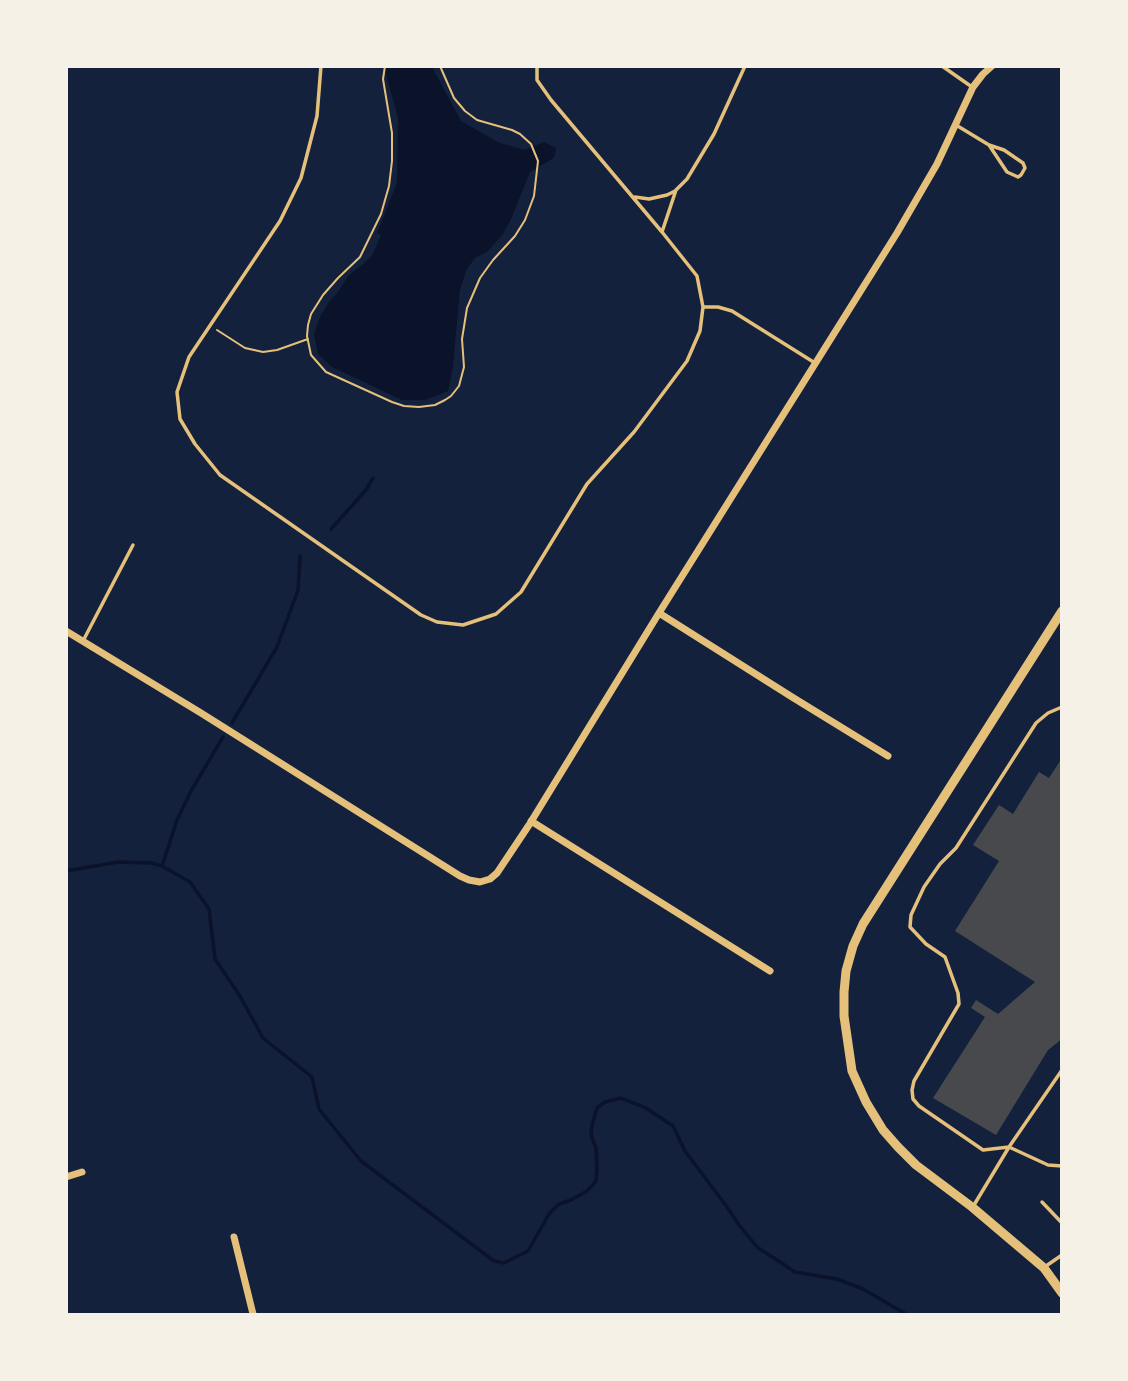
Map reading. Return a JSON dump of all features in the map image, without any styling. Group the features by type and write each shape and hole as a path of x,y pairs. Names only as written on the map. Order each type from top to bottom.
{"street":[{"path":"66,631 444,867 469,880 490,880 531,821 897,233 937,164 973,87 992,66"},
{"path":"1062,611 863,924 846,971 844,1016 852,1071 883,1130 916,1164 1044,1268 1062,1293"},
{"path":"659,613 888,756"},
{"path":"531,821 770,971"},
{"path":"66,1177 82,1171"},
{"path":"234,1237 253,1314"}],"lane":[{"path":"321,66 317,116 301,178 280,221 189,356 177,392 180,419 195,444 220,475 421,615 437,622 464,625 496,614 521,592 587,484 634,432 687,361 700,331 703,307 697,276 551,100 537,79 537,66"},
{"path":"662,232 677,191 715,134 745,66"},
{"path":"942,66 973,87"},
{"path":"956,125 1023,163 1025,168 1021,175 1017,177 1007,172 989,145"},
{"path":"633,197 649,199 677,191"},
{"path":"703,307 732,311 815,363"},
{"path":"83,641 132,545"},
{"path":"1062,707 1035,723 957,848 940,864 924,887 911,915 910,927 926,944 945,957 958,993 959,1004 914,1081 913,1099 919,1106 983,1150 1009,1147 1048,1165 1062,1166"},
{"path":"972,1207 1062,1070"},
{"path":"1042,1202 1062,1223"},
{"path":"1044,1268 1062,1255"}],"path":[{"path":"385,66 383,79 392,133 389,186 381,214 360,257 331,285 311,314 308,339 311,355 327,372 404,406 418,407 435,405 451,396 459,386 464,367 462,339 467,308 480,278 525,220 534,196 538,161 531,144 520,134 477,120 465,111 454,97 440,66"},
{"path":"210,326 254,351 270,352 308,339"}],"water":[{"path":"384,67 432,67 461,121 500,143 525,150 544,142 556,148 554,158 530,172 503,234 487,252 475,258 467,269 460,289 453,367 448,391 425,400 402,400 332,367 318,354 314,335 328,303 348,276 373,254 381,235 377,233 397,183 398,118"}],"building":[{"path":"1062,758 1062,1039 1048,1050 996,1135 933,1098 985,1017 971,1008 976,1000 998,1014 1035,982 955,931 999,861 973,845 999,805 1013,814 1039,772 1049,778"}],"waterway":[{"path":"331,529 366,490 373,478"},
{"path":"232,723 277,647 298,590 300,556"},
{"path":"162,866 177,820 223,737"},
{"path":"66,871 118,862 151,863 162,866 190,882 209,909 215,959 240,996 263,1038 312,1077 319,1109 361,1161 494,1261 504,1263 528,1251 549,1214 559,1204 587,1191 596,1181 596,1148 591,1135 597,1108 605,1102 621,1098 646,1108 673,1126 685,1151 757,1247 795,1272 837,1279 863,1289 906,1314"}]}
